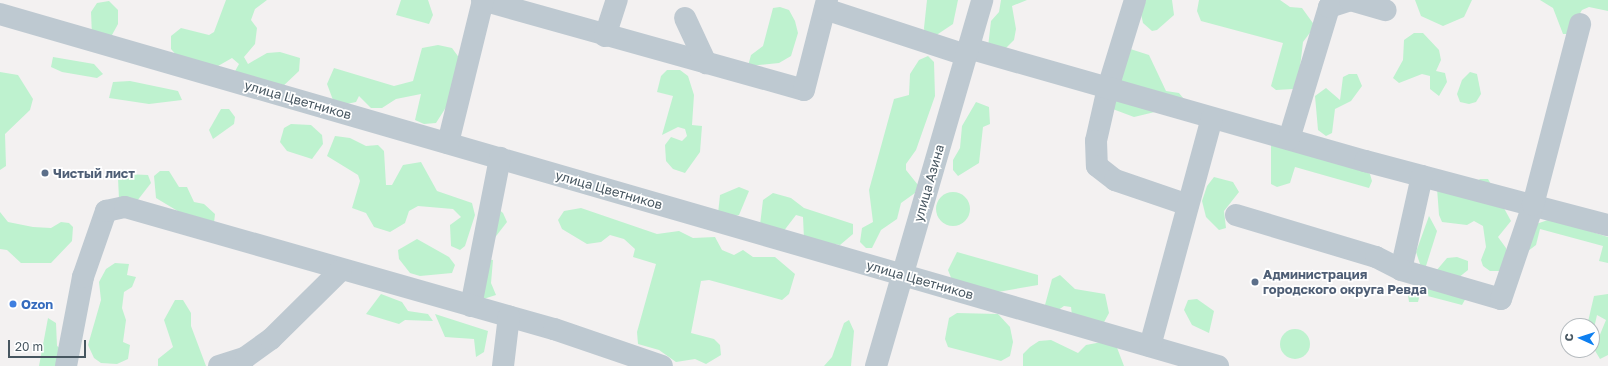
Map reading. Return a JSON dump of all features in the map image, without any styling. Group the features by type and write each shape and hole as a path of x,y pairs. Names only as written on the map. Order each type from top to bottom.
{"street":[{"path":"448,143 482,0 605,36 804,90 826,4 967,52 1108,88 1422,176 1608,225"},
{"path":"605,36 617,0"},
{"name":"улица Азина","path":"876,366 982,0"},
{"path":"1135,0 1108,88 1096,141 1098,166 1115,180 1188,205"},
{"path":"1289,139 1329,7 1350,0 1386,10"},
{"name":"улица Цветников","path":"0,14 1218,366"},
{"path":"685,18 706,63"},
{"path":"1236,215 1376,257 1401,270 1501,299 1533,205 1580,24"},
{"path":"1150,346 1212,118"},
{"path":"471,306 500,158"},
{"path":"1401,270 1422,176"},
{"path":"66,366 83,277 106,211 125,207 341,270 509,316 662,366"},
{"path":"219,366 246,357 271,339 341,270"},
{"path":"503,366 509,316"}],"green space":[{"path":"226,0 267,0 255,9 251,20 257,28 255,44 244,57 248,64 267,53 280,52 300,58 299,71 280,89 234,73 239,64 232,58 218,66 179,58 171,49 171,36 181,28 209,35 214,32"},
{"path":"401,0 428,0 433,15 429,24 396,15"},
{"path":"927,0 958,0 953,24 932,38 925,36 924,28"},
{"path":"1001,0 1027,0 1012,6 1016,29 1014,40 1006,48 988,47 991,21 999,12"},
{"path":"1146,0 1172,0 1174,15 1157,30 1152,31 1143,23 1141,14"},
{"path":"1199,0 1280,0 1290,7 1302,8 1315,26 1303,42 1299,76 1293,89 1276,90 1271,86 1283,43 1201,21 1197,11"},
{"path":"1415,0 1472,0 1464,17 1443,26 1421,16"},
{"path":"1540,0 1608,0 1608,11 1589,7 1582,10 1568,34 1563,34 1553,8"},
{"path":"109,1 118,10 118,24 112,35 102,40 92,36 91,12 97,3"},
{"path":"780,7 789,10 795,21 798,33 791,56 779,63 748,66 751,55 763,46 773,8"},
{"path":"1414,33 1423,33 1439,50 1441,60 1436,71 1445,73 1447,82 1439,96 1430,89 1430,76 1422,74 1399,83 1393,78 1403,60 1404,40"},
{"path":"438,45 452,48 460,59 450,101 436,123 424,124 415,120 421,94 396,99 382,108 371,108 359,96 356,102 342,105 333,100 327,84 334,68 394,86 413,81 422,48"},
{"path":"1121,46 1149,55 1166,91 1179,93 1188,104 1134,117 1110,108"},
{"path":"928,56 934,62 935,96 916,150 906,164 906,170 918,185 915,193 901,203 897,219 881,230 872,248 866,248 860,242 862,228 873,222 869,190 894,99 909,95 910,74 919,60"},
{"path":"53,57 94,64 103,74 97,78 62,72 51,67"},
{"path":"667,70 680,70 688,76 694,95 692,125 702,126 700,152 685,173 673,169 666,161 665,145 671,137 682,141 687,136 685,129 678,127 662,135 673,96 657,92 661,76"},
{"path":"0,72 18,75 33,99 30,110 5,134 6,166 0,170"},
{"path":"1470,72 1477,74 1481,94 1476,102 1469,104 1460,102 1457,94 1462,80"},
{"path":"1349,74 1357,74 1362,86 1351,101 1335,109 1332,133 1326,136 1318,130 1315,96 1326,88 1340,100 1343,77"},
{"path":"130,81 178,91 182,100 149,104 109,98 113,82"},
{"path":"976,102 989,107 990,124 983,127 979,163 958,176 953,170 953,160 960,148 962,126"},
{"path":"221,109 229,109 235,117 234,124 213,139 209,130"},
{"path":"291,124 311,125 322,135 323,144 312,159 287,151 280,142 284,128"},
{"path":"335,136 350,138 366,146 378,145 384,151 386,185 392,185 403,165 421,162 437,191 472,203 475,215 465,246 460,250 451,246 450,225 461,217 453,209 418,206 409,211 405,223 390,232 374,227 366,213 352,208 360,181 358,175 327,156"},
{"path":"1271,145 1347,162 1370,174 1372,181 1369,188 1295,167 1290,183 1277,187 1271,184"},
{"path":"160,171 169,171 179,187 187,187 194,202 204,204 215,214 214,223 181,213 156,198 154,176"},
{"path":"126,174 148,175 151,183 137,201 119,199 118,178"},
{"path":"1214,177 1233,182 1239,192 1224,211 1226,228 1219,230 1206,217 1202,201 1207,186"},
{"path":"1480,179 1488,179 1511,221 1498,237 1506,248 1507,258 1500,271 1490,271 1483,266 1481,260 1486,247 1483,226 1474,221 1467,225 1442,222 1439,215 1437,188 1468,188"},
{"path":"739,187 749,191 739,215 728,218 718,214 720,195"},
{"path":"950,192 956,192 960,193 967,199 970,209 969,216 963,223 956,226 950,226 946,225 939,219 936,212 936,206 937,202 943,195"},
{"path":"773,193 791,198 804,208 853,224 853,234 840,245 804,239 803,217 796,215 783,232 760,225 763,200"},
{"path":"497,208 503,213 507,222 493,240"},
{"path":"581,208 657,234 679,231 693,238 715,237 722,250 734,255 743,250 753,257 775,257 795,274 789,294 782,300 709,280 701,281 691,333 714,339 720,345 721,355 706,364 695,359 676,362 659,350 638,344 637,332 656,264 633,257 635,249 624,239 610,235 601,242 587,244 562,229 558,220 564,211"},
{"path":"0,212 8,222 33,227 51,228 61,222 69,223 73,227 72,241 51,263 21,263 7,250 0,249"},
{"path":"1429,216 1437,231 1426,266 1421,267 1416,252"},
{"path":"1551,219 1608,237 1608,263 1599,261 1603,246 1540,229 1536,245 1524,254 1536,224"},
{"path":"417,239 449,257 455,265 452,273 420,276 410,273 399,259 398,250"},
{"path":"957,252 1038,275 1038,285 998,292 952,280 948,270"},
{"path":"1457,257 1468,261 1468,270 1458,278 1467,296 1462,305 1420,294 1418,302 1409,302 1408,295 1425,284 1447,258"},
{"path":"486,259 493,260 491,283 496,295 480,300"},
{"path":"115,263 129,264 127,275 136,277 132,287 124,292 122,308 126,320 123,342 130,345 128,359 117,364 101,363 94,358 88,345 101,300 99,282 106,269"},
{"path":"1060,275 1075,289 1105,294 1109,313 1103,324 1073,324 1071,307 1064,306 1054,313 1045,305 1052,279"},
{"path":"381,294 402,302 408,311 428,314 433,321 405,320 399,324 366,314"},
{"path":"1608,294 1608,355 1600,359 1600,334 1606,320 1597,315 1596,318 1589,318 1594,296"},
{"path":"1197,299 1214,311 1209,333 1192,325 1184,310 1188,300"},
{"path":"175,300 183,300 191,313 191,326 206,366 158,366 158,359 173,347 164,320"},
{"path":"957,313 998,314 1010,327 1013,342 1010,356 1001,361 948,347 945,339 949,318"},
{"path":"435,314 488,331 484,352 476,357 474,339 445,337"},
{"path":"48,318 56,323 57,346 64,351 66,366 39,366"},
{"path":"849,320 854,331 851,366 824,366 832,357 844,323"},
{"path":"1295,329 1301,330 1309,338 1309,350 1301,358 1295,359 1289,358 1281,350 1280,344 1281,338 1289,330"},
{"path":"1051,340 1078,353 1086,345 1107,341 1116,345 1124,366 1023,366 1023,354 1030,347 1039,341"}],"place":[{"name":"Чистый лист","path":"45,173"},
{"name":"Администрация городского округа Ревда","path":"1255,282"},
{"name":"Ozon","path":"13,304"}]}
